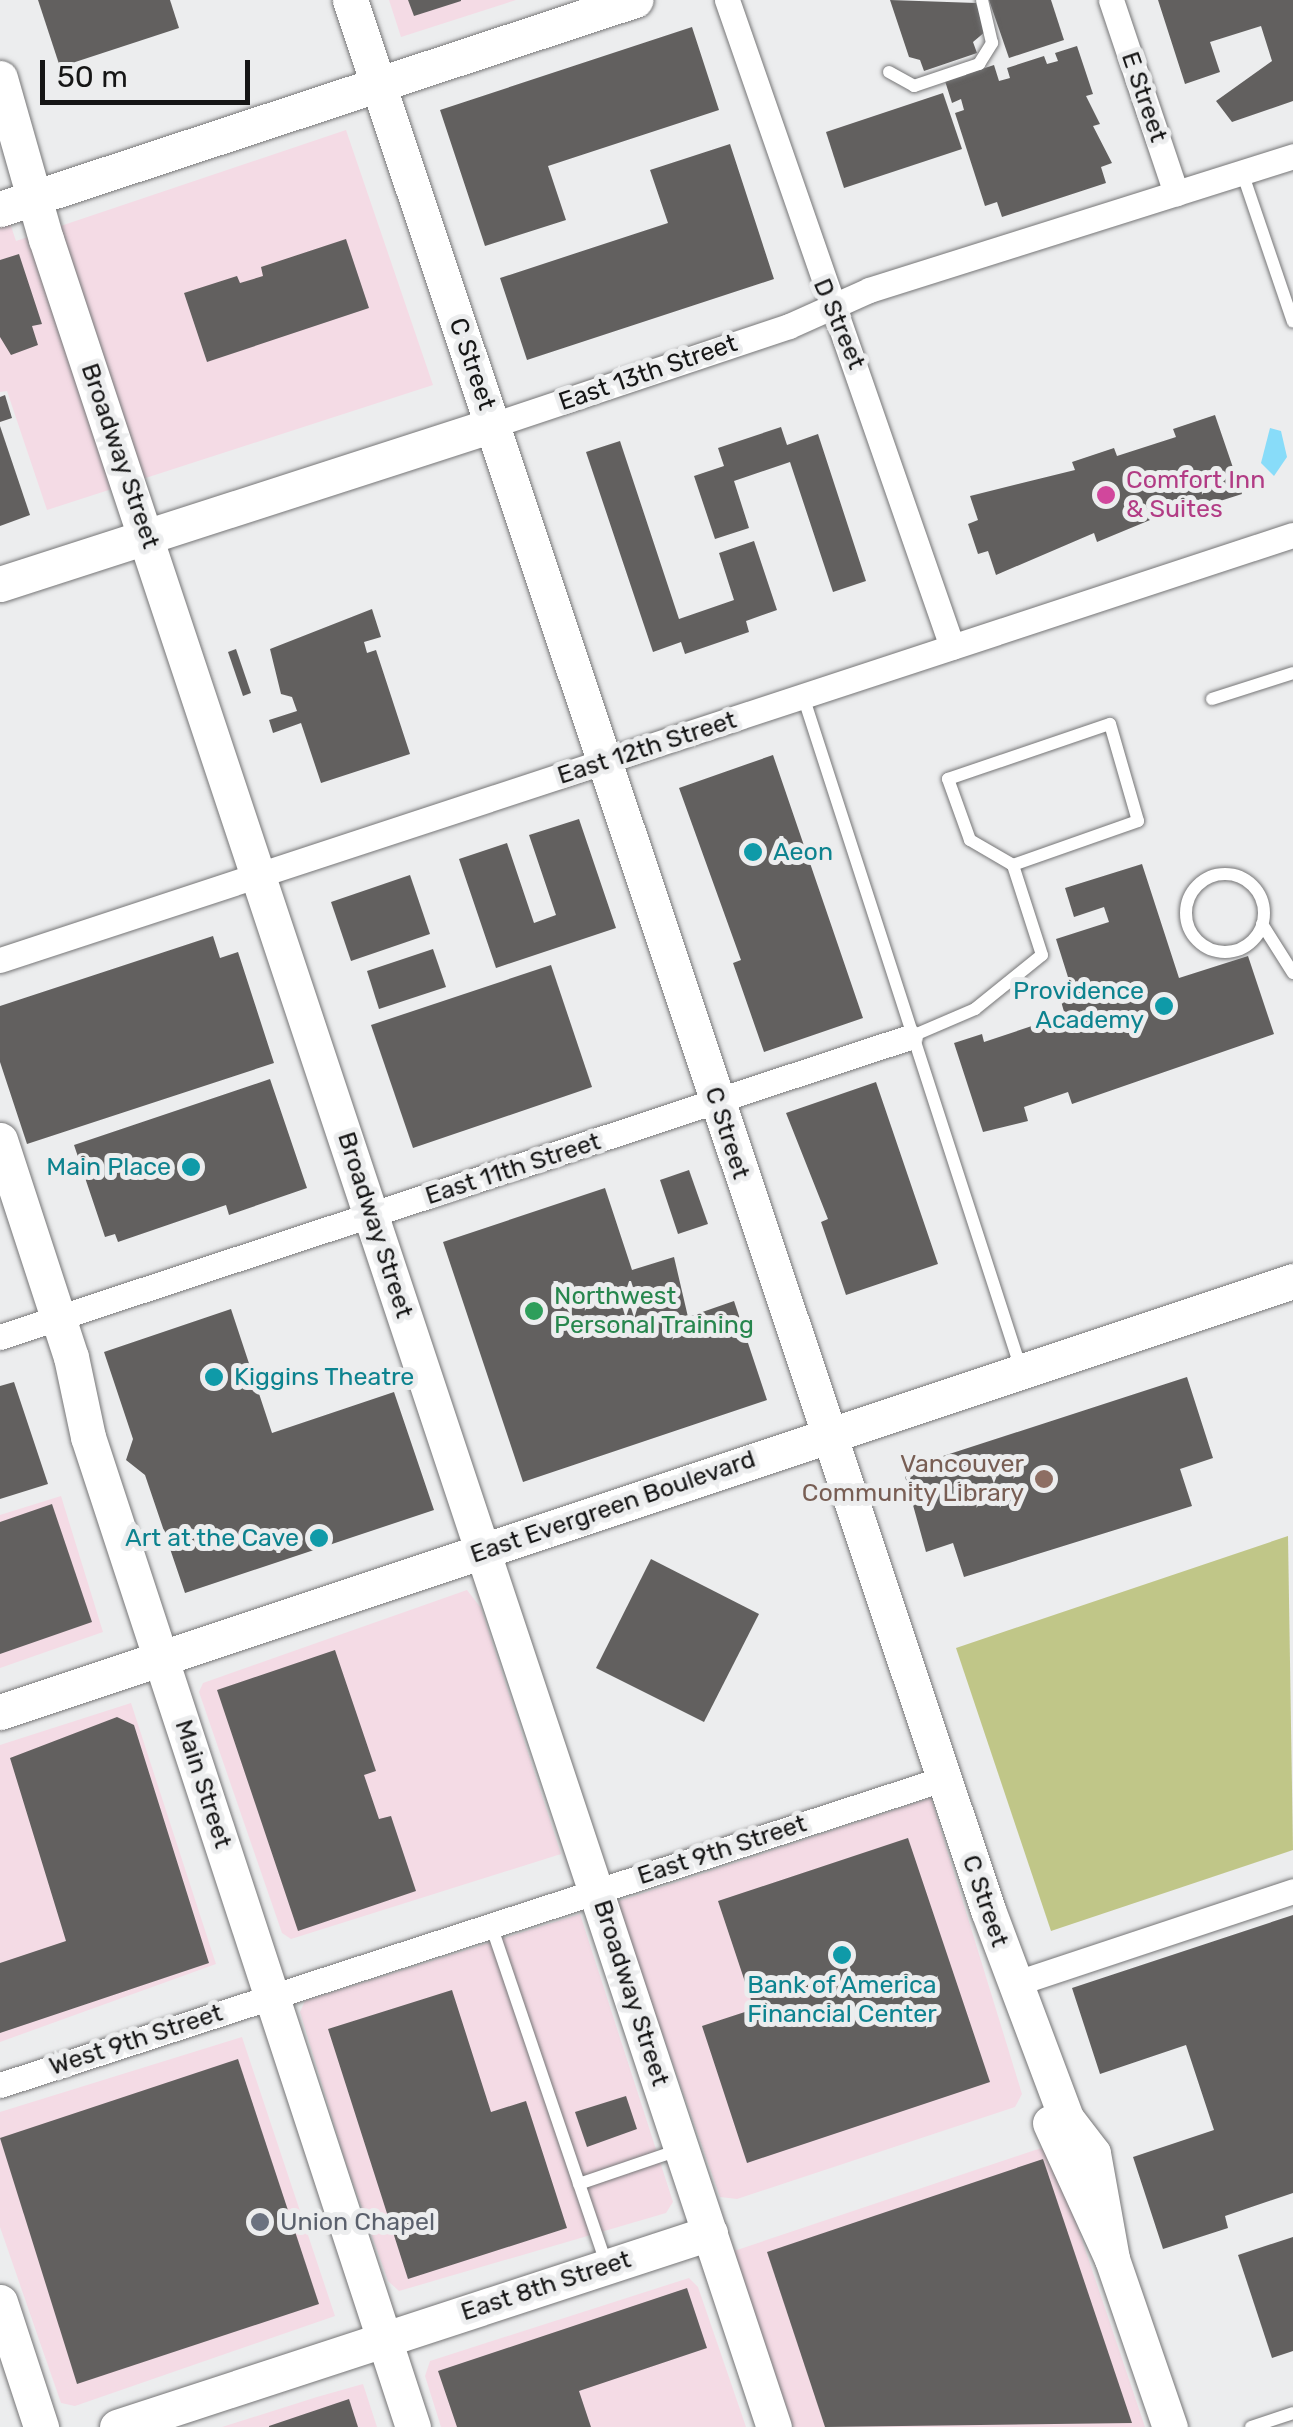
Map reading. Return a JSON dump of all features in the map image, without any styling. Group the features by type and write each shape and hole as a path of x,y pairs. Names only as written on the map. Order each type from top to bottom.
{"street":[{"name":"C Street","path":"350,0 1058,2120 1112,2258 1170,2427"},
{"path":"16,204 636,0"},
{"name":"D Street","path":"727,0 952,647"},
{"name":"E Street","path":"1111,0 1176,193"},
{"name":"Broadway Street","path":"0,78 16,204 148,536 774,2427"},
{"name":"East 13th Street","path":"0,584 492,425 833,306 1293,156"},
{"name":"East 12th Street","path":"0,960 1293,534"},
{"name":"East 11th Street","path":"0,1338 910,1038"},
{"name":"Main Street","path":"0,1140 59,1318 88,1437 413,2427"},
{"name":"East Evergreen Boulevard","path":"0,1712 1293,1281"},
{"name":"East 9th Street","path":"273,1996 943,1779"},
{"path":"1014,1984 1293,1890"},
{"name":"West 9th Street","path":"0,2085 273,1996"},
{"name":"East 8th Street","path":"117,2427 710,2232"},
{"path":"0,2302 41,2427"}],"lane":[{"path":"889,72 914,86 979,64 992,43 982,0"},
{"path":"1242,172 1293,322"},
{"path":"1212,698 1293,672"},
{"path":"803,696 910,1038 1022,1372"},
{"path":"910,1038 975,1009 1042,955 1013,865 970,840 948,779 1110,724 1138,821 1013,865"},
{"path":"1262,924 1248,945 1210,949 1191,932 1186,906 1198,884 1234,875 1262,900 1262,924 1293,973"},
{"path":"491,1925 607,2266"},
{"path":"579,2184 682,2149"},
{"path":"1251,2427 1293,2413"}],"shaded area":[{"path":"389,0 516,0 401,37"},
{"path":"346,130 433,385 47,510 7,391 0,392 0,194 16,241"},
{"path":"61,1496 103,1632 0,1668 0,1515"},
{"path":"467,1590 481,1608 561,1854 291,1939 282,1933 199,1692 203,1683"},
{"path":"131,1703 216,1964 0,2042 0,1745"},
{"path":"931,1798 1022,2094 1015,2107 737,2199 720,2197 616,1902"},
{"path":"580,1914 673,2202 666,2213 399,2291 388,2281 345,2160 300,2012 305,2001"},
{"path":"242,2037 335,2316 75,2406 61,2403 0,2227 0,2112"},
{"path":"1050,2145 1145,2427 793,2427 734,2251"},
{"path":"689,2278 698,2287 746,2427 441,2427 425,2376 430,2361"},
{"path":"363,2384 377,2427 222,2427 317,2397"}],"green space":[{"path":"1288,1536 1293,1850 1051,1931 956,1648"}],"water":[{"path":"1270,428 1281,431 1287,457 1274,476 1261,463"}],"building":[{"path":"38,0 170,0 179,28 60,67"},
{"path":"408,0 461,0 461,1 414,16"},
{"path":"890,0 976,3 986,31 973,42 977,53 924,71 920,60 909,57"},
{"path":"989,0 1051,0 1064,40 1009,58"},
{"path":"1158,0 1293,0 1293,101 1232,122 1216,101 1272,61 1261,26 1210,42 1220,72 1185,84"},
{"path":"692,27 719,110 548,166 566,220 485,246 440,110"},
{"path":"1077,46 1093,94 1086,96 1100,124 1093,126 1112,163 1101,167 1106,183 1002,217 997,202 985,206 955,113 964,110 961,99 952,103 945,81 994,65 999,81 1010,78 1007,68 1044,56 1047,64 1058,61 1055,53"},
{"path":"943,93 962,149 844,188 826,132"},
{"path":"730,144 774,279 527,360 500,278 668,223 650,170"},
{"path":"346,239 369,308 207,362 184,293 237,276 240,283 263,276 261,267"},
{"path":"19,254 42,324 32,326 38,345 11,355 0,337 0,260"},
{"path":"5,395 12,418 0,422 0,397"},
{"name":"Comfort Inn & Suites","path":"1215,415 1242,494 1198,508 1196,501 1097,542 1094,533 996,575 988,551 978,554 968,524 978,520 970,496 1075,470 1072,462 1114,448 1117,456 1176,437 1173,429"},
{"path":"0,426 30,515 0,526"},
{"path":"781,427 787,445 818,434 866,581 833,592 790,462 734,481 749,528 715,539 694,476 724,466 718,448"},
{"path":"620,441 679,619 734,600 719,553 754,541 777,610 746,621 749,632 685,654 681,642 653,652 586,452"},
{"path":"372,609 381,637 364,642 367,653 376,650 410,754 321,783 301,723 273,733 269,720 297,711 292,697 281,694 270,649"},
{"path":"236,649 251,693 243,696 228,652"},
{"name":"Aeon","path":"773,755 863,1018 764,1052 733,963 741,960 679,788"},
{"path":"579,819 616,928 496,968 459,859 507,843 534,923 556,915 529,835"},
{"name":"Providence Academy","path":"1142,864 1179,978 1248,956 1274,1034 1072,1104 1068,1092 1024,1107 1028,1121 983,1132 954,1043 982,1034 984,1042 1065,1015 1060,998 1073,993 1056,939 1109,922 1104,907 1074,917 1065,888"},
{"path":"410,875 430,934 351,961 331,902"},
{"path":"213,936 220,958 238,952 274,1063 27,1144 0,1062 0,1006"},
{"path":"433,949 446,987 379,1009 367,971"},
{"path":"551,965 592,1087 413,1148 371,1025"},
{"name":"Main Place","path":"270,1079 307,1188 229,1215 226,1205 118,1242 115,1234 105,1237 74,1145"},
{"path":"876,1082 938,1264 846,1295 821,1222 828,1219 786,1113"},
{"path":"689,1170 708,1224 678,1234 660,1180"},
{"path":"605,1188 632,1270 674,1257 688,1317 734,1301 767,1400 523,1482 443,1242"},
{"path":"231,1309 272,1433 394,1392 434,1510 185,1593 145,1475 126,1460 133,1439 104,1352"},
{"name":"Vancouver Community Library","path":"1187,1377 1213,1458 1180,1469 1192,1506 964,1577 953,1543 926,1552 903,1469"},
{"path":"14,1382 48,1484 0,1499 0,1386"},
{"path":"52,1504 92,1622 0,1654 0,1522"},
{"path":"651,1559 759,1614 704,1722 596,1668"},
{"path":"335,1650 376,1771 364,1775 379,1819 391,1816 416,1891 298,1931 217,1690"},
{"path":"117,1717 134,1725 209,1963 0,2033 0,1963 66,1941 10,1758"},
{"name":"Bank of America Financial Center","path":"908,1838 990,2082 747,2163 702,2026 754,2009 718,1901"},
{"path":"1293,1915 1293,2193 1225,2216 1228,2228 1163,2249 1133,2157 1214,2130 1186,2045 1100,2074 1072,1988"},
{"path":"452,1990 491,2112 526,2101 567,2228 408,2279 328,2029"},
{"path":"238,2059 319,2304 77,2384 0,2138"},
{"path":"626,2096 637,2129 587,2147 575,2112"},
{"path":"1043,2159 1132,2423 825,2427 767,2252"},
{"path":"1293,2237 1293,2351 1272,2358 1238,2255"},
{"path":"687,2288 707,2348 579,2391 591,2427 457,2427 438,2371"},
{"path":"349,2399 358,2427 269,2427 269,2426"}],"place":[{"name":"Comfort Inn & Suites","path":"1106,495"},
{"name":"Aeon","path":"753,852"},
{"name":"Providence Academy","path":"1164,1006"},
{"name":"Main Place","path":"191,1167"},
{"name":"Northwest Personal Training","path":"534,1311"},
{"name":"Kiggins Theatre","path":"214,1377"},
{"name":"Vancouver Community Library","path":"1044,1479"},
{"name":"Art at the Cave","path":"319,1538"},
{"name":"Bank of America Financial Center","path":"842,1955"},
{"name":"Union Chapel","path":"260,2222"}]}
